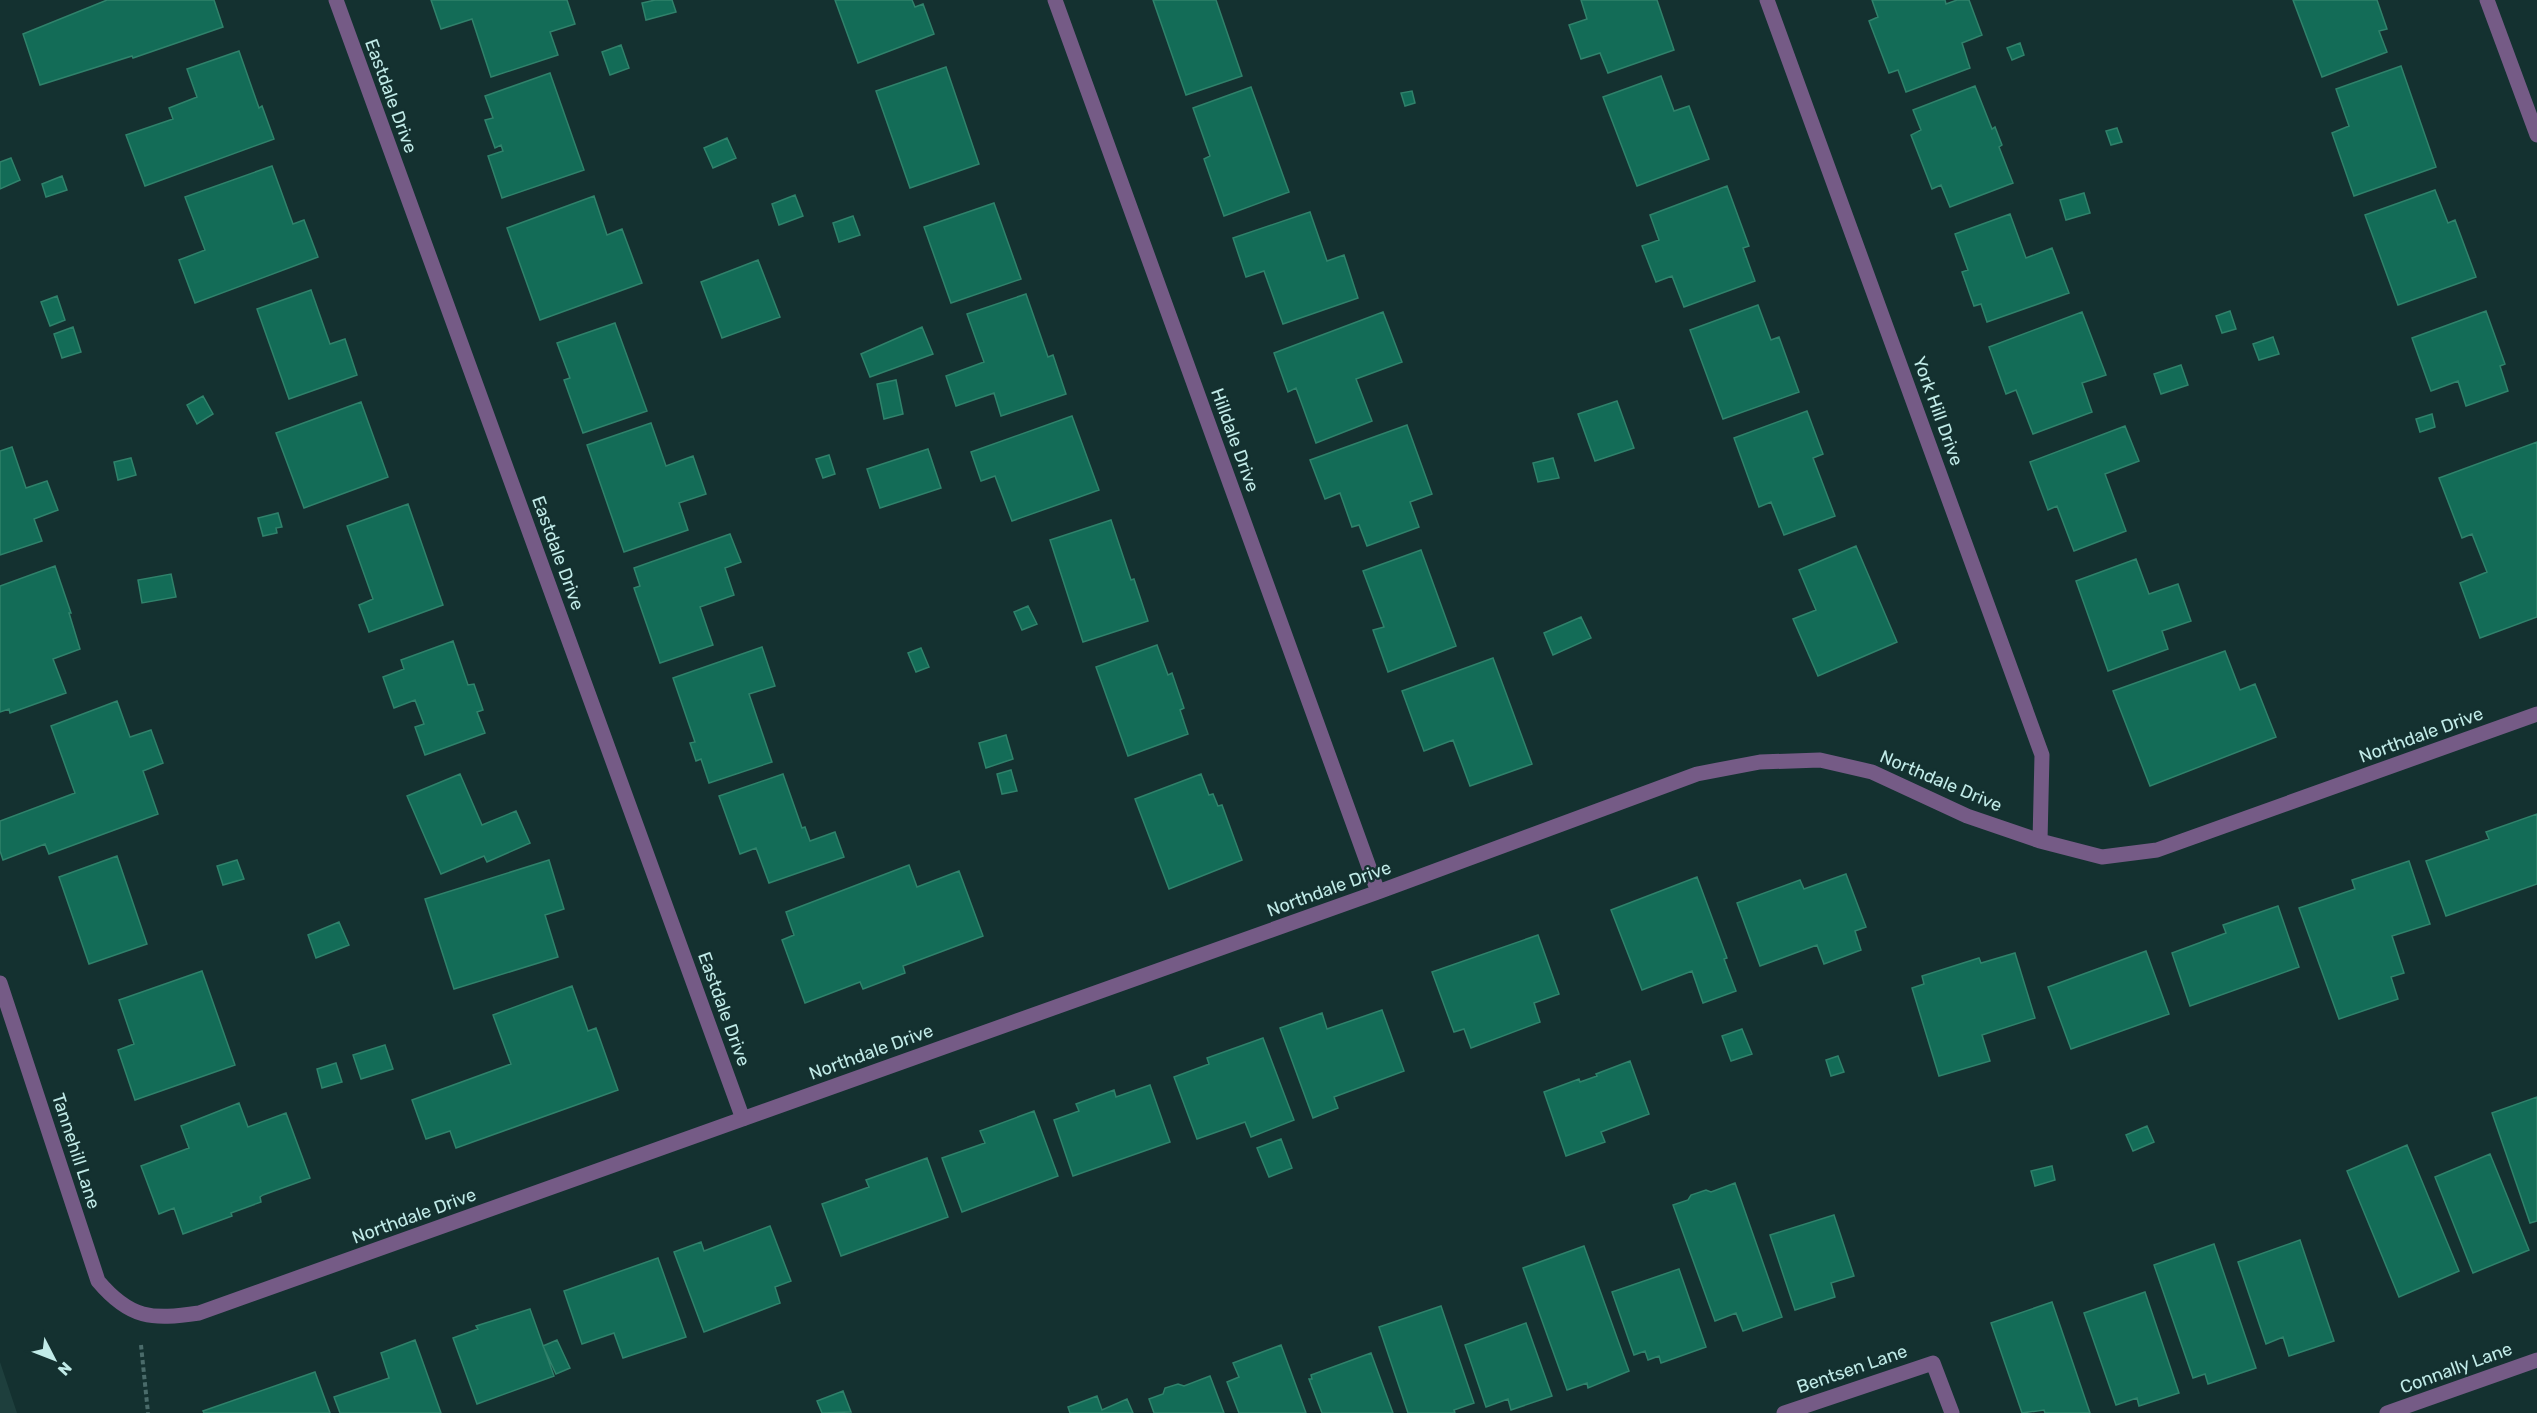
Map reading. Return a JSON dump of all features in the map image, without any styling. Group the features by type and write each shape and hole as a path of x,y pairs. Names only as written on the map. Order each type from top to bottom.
{"street":[{"name":"Eastdale Drive","path":"336,0 743,1119"},
{"name":"Hilldale Drive","path":"1054,0 1378,892"},
{"name":"York Hill Drive","path":"1767,0 2042,755 2040,841"},
{"path":"2487,0 2537,135"},
{"name":"Northdale Drive","path":"138,1314 168,1318 199,1313 1378,892 1697,774 1760,762 1820,760 1872,772 1967,816 2040,841 2102,856 2157,850 2537,714"},
{"name":"Tannehill Lane","path":"0,983 98,1281 113,1299 138,1314"},
{"name":"Connally Lane","path":"2387,1413 2537,1360"},
{"name":"Bentsen Lane","path":"1784,1413 1933,1363 1952,1413"}],"path":[{"path":"138,1314 148,1413"}],"shaded area":[{"path":"0,1362 17,1413 0,1413"}],"building":[{"path":"107,0 214,0 223,27 133,58 132,56 40,85 23,34"},
{"path":"431,0 567,0 575,24 550,32 558,55 491,77 472,19 441,29"},
{"path":"672,0 676,12 646,20 642,3"},
{"path":"835,0 912,0 915,7 923,4 934,34 858,63"},
{"path":"1153,0 1216,0 1242,76 1186,95"},
{"path":"1581,0 1657,0 1674,50 1608,73 1600,53 1581,59 1569,25 1587,19"},
{"path":"1872,0 1945,0 1946,4 1957,0 1969,0 1982,35 1962,43 1970,68 1906,92 1898,70 1889,73 1869,21 1878,17"},
{"path":"2293,0 2377,0 2387,29 2379,31 2387,52 2322,77"},
{"path":"2020,43 2024,55 2012,60 2007,48"},
{"path":"621,45 629,68 610,75 602,52"},
{"path":"239,51 259,108 262,106 274,139 145,186 126,135 173,119 169,108 197,97 187,69"},
{"path":"2401,66 2436,167 2354,196 2332,133 2349,126 2336,89"},
{"path":"946,67 979,164 910,188 876,91"},
{"path":"550,73 584,170 502,198 488,156 503,151 501,145 495,148 485,120 493,118 485,96"},
{"path":"1661,76 1674,111 1689,106 1709,159 1637,186 1603,97"},
{"path":"1975,86 1992,129 1995,127 2002,145 1999,147 2013,183 1950,207 1941,185 1932,189 1911,135 1921,130 1913,110"},
{"path":"1251,87 1289,192 1224,216 1204,159 1210,156 1193,108"},
{"path":"1412,91 1415,103 1405,106 1401,93"},
{"path":"2117,128 2122,142 2111,145 2106,131"},
{"path":"727,138 736,158 713,168 704,148"},
{"path":"11,158 20,180 0,189 0,162"},
{"path":"272,166 293,224 304,220 318,257 195,303 179,260 205,250 185,197"},
{"path":"62,176 67,190 46,197 42,184"},
{"path":"1727,186 1749,246 1743,248 1755,281 1684,307 1672,276 1656,282 1642,246 1659,240 1650,215"},
{"path":"2435,190 2448,223 2455,220 2476,277 2398,305 2365,215"},
{"path":"2084,193 2090,213 2066,220 2060,200"},
{"path":"795,195 803,216 779,225 772,204"},
{"path":"594,196 607,235 622,229 642,283 540,320 507,228"},
{"path":"994,203 1021,279 951,303 924,227"},
{"path":"1310,212 1327,261 1344,255 1358,298 1283,324 1264,271 1246,277 1233,238"},
{"path":"2010,214 2026,258 2052,248 2069,293 1987,322 1981,304 1974,306 1962,272 1968,270 1955,234"},
{"path":"853,216 860,235 839,242 833,223"},
{"path":"758,260 780,317 722,338 701,282"},
{"path":"311,290 330,344 345,339 357,375 289,399 257,309"},
{"path":"1026,294 1048,357 1053,355 1066,394 1001,416 994,393 956,406 946,376 984,362 967,314"},
{"path":"57,296 65,320 50,326 41,302"},
{"path":"1758,305 1771,340 1779,337 1799,392 1723,419 1690,330"},
{"path":"2230,311 2236,329 2222,333 2216,316"},
{"path":"2486,311 2505,364 2500,366 2508,391 2466,406 2458,381 2431,391 2412,338"},
{"path":"1383,312 1402,362 1356,379 1372,421 1316,443 1296,388 1288,392 1274,353"},
{"path":"2082,312 2106,375 2082,383 2092,412 2033,434 2016,390 2006,394 1989,347"},
{"path":"615,323 647,411 583,433 564,380 570,378 557,343"},
{"path":"73,327 81,352 62,358 54,334"},
{"path":"922,327 933,354 870,377 861,354"},
{"path":"2273,337 2279,354 2259,360 2253,344"},
{"path":"2181,365 2188,385 2161,394 2154,374"},
{"path":"896,380 903,414 884,419 877,384"},
{"path":"203,396 213,414 197,424 187,405"},
{"path":"1617,401 1634,448 1595,461 1578,414"},
{"path":"361,402 388,477 304,508 276,433"},
{"path":"1807,411 1823,454 1813,458 1835,516 1784,535 1771,502 1759,507 1734,438"},
{"path":"2432,414 2435,427 2420,432 2416,419"},
{"path":"1072,416 1099,490 1012,521 995,476 981,481 971,452"},
{"path":"651,423 666,466 693,456 706,494 679,503 688,530 624,552 587,445"},
{"path":"1407,425 1432,494 1410,502 1419,527 1367,546 1359,525 1352,527 1340,493 1325,499 1310,460"},
{"path":"2125,426 2139,461 2105,474 2126,531 2074,551 2057,506 2048,510 2030,462"},
{"path":"2537,442 2537,617 2480,638 2460,583 2487,572 2472,534 2462,538 2439,478"},
{"path":"12,447 26,488 47,481 58,510 34,519 42,541 0,555 0,451"},
{"path":"928,449 941,488 880,508 867,469"},
{"path":"829,455 835,474 823,478 816,459"},
{"path":"131,458 136,475 118,480 114,462"},
{"path":"1553,458 1559,478 1538,482 1533,463"},
{"path":"408,504 443,605 369,632 359,605 373,599 347,526"},
{"path":"278,513 282,527 276,528 277,533 263,536 258,518"},
{"path":"1111,520 1131,580 1134,579 1148,621 1083,642 1050,540"},
{"path":"730,534 741,562 725,568 734,595 700,607 713,645 660,663 634,588 640,586 634,568"},
{"path":"1856,546 1897,642 1818,676 1793,619 1816,610 1799,570"},
{"path":"1421,550 1456,646 1388,672 1373,630 1384,627 1363,571"},
{"path":"2136,559 2149,594 2178,584 2191,621 2162,631 2168,649 2108,671 2076,581"},
{"path":"55,566 80,649 53,659 66,693 10,713 9,709 0,712 0,586"},
{"path":"171,574 176,597 142,603 138,580"},
{"path":"1028,606 1037,624 1022,630 1014,612"},
{"path":"1581,617 1591,638 1553,655 1544,633"},
{"path":"453,641 468,685 474,684 483,710 477,712 485,733 425,755 415,727 424,724 415,700 394,708 383,677 404,669 401,660"},
{"path":"1157,645 1168,675 1172,673 1184,708 1180,710 1188,734 1128,756 1096,667"},
{"path":"762,647 775,686 749,694 772,762 709,783 701,759 696,761 690,743 695,742 673,678"},
{"path":"921,648 929,667 916,672 908,653"},
{"path":"2225,651 2240,690 2255,684 2276,737 2150,786 2113,691"},
{"path":"1493,658 1532,764 1470,786 1453,740 1424,751 1402,691"},
{"path":"117,701 130,737 151,730 163,763 143,771 158,814 49,854 45,844 3,860 0,851 0,821 75,793 51,726"},
{"path":"1006,735 1013,759 986,768 979,743"},
{"path":"1011,770 1017,791 1002,794 997,774"},
{"path":"460,774 482,825 516,811 530,843 487,862 484,856 441,874 407,796"},
{"path":"783,774 802,828 805,827 810,841 835,832 844,857 769,883 756,848 740,854 719,796"},
{"path":"1201,774 1209,795 1213,794 1218,806 1222,805 1242,860 1169,889 1135,799"},
{"path":"2537,814 2537,884 2446,916 2426,861 2489,839 2486,832"},
{"path":"117,856 147,944 89,964 59,877"},
{"path":"237,860 244,879 223,885 217,866"},
{"path":"549,860 564,909 545,915 558,957 454,989 425,899"},
{"path":"2409,861 2430,924 2392,936 2404,973 2391,977 2398,999 2339,1019 2299,908 2355,889 2352,880"},
{"path":"909,865 917,887 959,871 983,936 903,966 905,973 863,989 860,982 805,1003 782,940 794,935 786,912"},
{"path":"1846,874 1866,927 1855,931 1861,950 1824,964 1817,945 1760,966 1737,903 1800,880 1804,889"},
{"path":"1697,877 1727,958 1724,959 1736,991 1703,1003 1692,971 1642,990 1611,910"},
{"path":"2278,906 2299,967 2190,1006 2172,953 2226,933 2223,925"},
{"path":"339,922 349,945 316,958 308,935"},
{"path":"1538,935 1559,994 1534,1003 1540,1022 1471,1048 1464,1029 1454,1032 1432,972"},
{"path":"2146,951 2169,1014 2071,1049 2048,987"},
{"path":"2015,953 2035,1018 1982,1035 1990,1061 1939,1076 1912,988 1924,984 1922,976 1979,958 1981,963"},
{"path":"202,971 235,1065 135,1100 118,1050 134,1044 119,1000"},
{"path":"572,986 588,1031 596,1028 618,1090 456,1148 450,1131 426,1139 412,1100 511,1064 493,1015"},
{"path":"1382,1010 1404,1071 1334,1097 1338,1108 1313,1118 1280,1028 1322,1013 1327,1029"},
{"path":"1742,1029 1752,1054 1731,1061 1722,1036"},
{"path":"1263,1038 1294,1120 1251,1137 1245,1122 1197,1139 1174,1077 1209,1064 1207,1058"},
{"path":"385,1045 393,1069 361,1079 353,1055"},
{"path":"1838,1056 1844,1072 1831,1076 1826,1060"},
{"path":"1630,1061 1649,1114 1601,1132 1605,1142 1566,1156 1544,1092 1579,1079 1580,1082 1597,1076 1596,1074"},
{"path":"336,1063 342,1082 322,1088 317,1069"},
{"path":"1150,1085 1170,1142 1073,1176 1054,1120 1079,1111 1076,1104 1114,1090 1116,1097"},
{"path":"2537,1097 2537,1221 2530,1223 2492,1113"},
{"path":"239,1103 248,1127 286,1113 310,1178 263,1195 260,1197 261,1202 231,1213 232,1216 183,1234 174,1208 159,1214 141,1166 189,1148 181,1126"},
{"path":"1034,1111 1058,1176 962,1212 942,1158 985,1143 980,1131"},
{"path":"2147,1126 2154,1142 2133,1151 2126,1135"},
{"path":"1281,1139 1292,1168 1269,1177 1257,1148"},
{"path":"2407,1145 2459,1271 2399,1297 2347,1171"},
{"path":"2490,1154 2529,1250 2473,1273 2435,1177"},
{"path":"927,1158 948,1217 841,1256 822,1204 869,1187 866,1180"},
{"path":"2052,1166 2055,1180 2035,1186 2031,1171"},
{"path":"1735,1183 1782,1317 1743,1331 1736,1313 1715,1321 1673,1205 1688,1200 1691,1195 1706,1190 1711,1192"},
{"path":"1834,1215 1854,1276 1831,1283 1835,1297 1795,1310 1770,1235"},
{"path":"770,1226 791,1281 775,1287 780,1303 704,1332 674,1252 701,1242 704,1251"},
{"path":"2300,1240 2334,1341 2289,1356 2283,1337 2266,1344 2238,1262"},
{"path":"2214,1244 2256,1368 2208,1384 2205,1374 2193,1378 2154,1265"},
{"path":"1584,1246 1629,1371 1588,1388 1587,1383 1567,1390 1523,1268"},
{"path":"658,1258 686,1337 623,1358 614,1333 582,1344 564,1291"},
{"path":"1679,1269 1706,1347 1661,1363 1659,1356 1648,1360 1645,1351 1634,1355 1612,1292"},
{"path":"2145,1292 2179,1393 2139,1406 2137,1398 2116,1405 2084,1313"},
{"path":"2052,1302 2090,1413 2045,1413 2044,1410 2022,1413 1991,1323"},
{"path":"1441,1306 1474,1403 1454,1410 1455,1413 1408,1413 1379,1327"},
{"path":"530,1309 554,1376 477,1404 453,1338 478,1329 476,1326"},
{"path":"1526,1323 1552,1396 1511,1410 1508,1399 1486,1407 1465,1345"},
{"path":"415,1340 441,1413 340,1413 334,1397 389,1378 381,1353"},
{"path":"557,1340 570,1368 556,1374 543,1346"},
{"path":"1281,1345 1306,1413 1239,1413 1227,1382 1239,1377 1233,1363"},
{"path":"1371,1353 1393,1413 1322,1413 1309,1379 1312,1379 1311,1375"},
{"path":"315,1372 330,1413 204,1413 203,1411"},
{"path":"1210,1376 1224,1413 1154,1413 1149,1399 1163,1394 1165,1388 1178,1384 1184,1386"},
{"path":"843,1391 851,1412 822,1413 817,1401"},
{"path":"1097,1396 1102,1410 1127,1399 1133,1413 1070,1413 1068,1407"}]}
